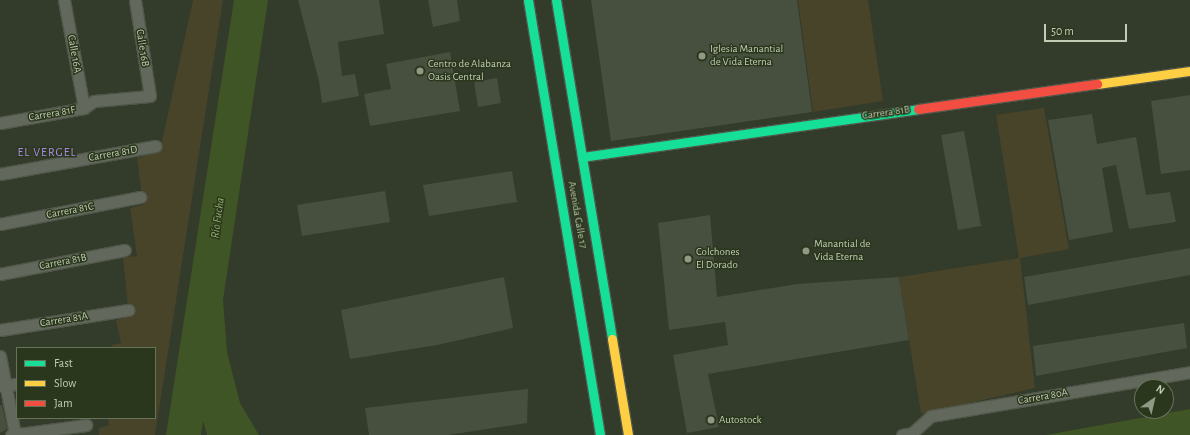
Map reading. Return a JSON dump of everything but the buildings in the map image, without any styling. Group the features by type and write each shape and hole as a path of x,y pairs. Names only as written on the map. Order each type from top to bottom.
{"main road":[{"name":"Avenida Calle 17","path":"528,0 600,435"},
{"name":"Avenida Calle 17","path":"556,0 628,435"},
{"name":"Carrera 81B","path":"582,157 1190,70"}],"street":[{"name":"Calle 16A","path":"64,0 84,108"},
{"name":"Calle 16B","path":"135,0 150,96"},
{"name":"Carrera 81F","path":"0,124 84,108 94,102 150,96"},
{"name":"Carrera 81D","path":"0,174 155,146"},
{"name":"Carrera 81C","path":"0,224 140,197"},
{"name":"Carrera 81B","path":"0,274 125,250"},
{"name":"Carrera 81A","path":"0,330 128,310"},
{"path":"0,356 3,386 14,435 86,425"},
{"name":"Carrera 80A","path":"902,435 912,433 931,416 1190,372"},
{"path":"3,386 16,384"}],"shaded area":[{"path":"193,0 223,0 155,435 99,435 99,428 109,425 108,419 156,419 156,347 112,347 111,345 121,343 116,320 129,317 123,258 137,256 130,208 143,205 137,158 160,150"},
{"path":"798,0 868,0 883,101 813,112"},
{"path":"1044,108 1069,249 1020,258 1035,388 921,414 899,277 1019,258 996,115"}],"water":[{"name":"Río Fucha","path":"234,0 268,0 223,300 227,352 240,403 259,435 207,435 203,421 201,435 166,435"},
{"path":"1190,409 1190,435 1046,435 1135,419 1174,419 1174,412"}],"traffic: fast":[{"path":"528,0 600,435"},
{"path":"556,0 612,339"},
{"path":"582,157 918,109"}],"traffic: slow":[{"path":"1097,84 1190,71"},
{"path":"612,339 628,435"}],"traffic: jam":[{"path":"918,109 1097,84"}],"place":[{"name":"Iglesia Manantial de Vida Eterna","path":"702,56"},
{"name":"Centro de Alabanza Oasis Central","path":"420,71"},
{"name":"Manantial de Vida Eterna","path":"806,251"},
{"name":"Colchones El Dorado","path":"688,259"},
{"name":"Autostock","path":"711,420"}],"district":[{"name":"EL VERGEL","path":"47,153"}]}
